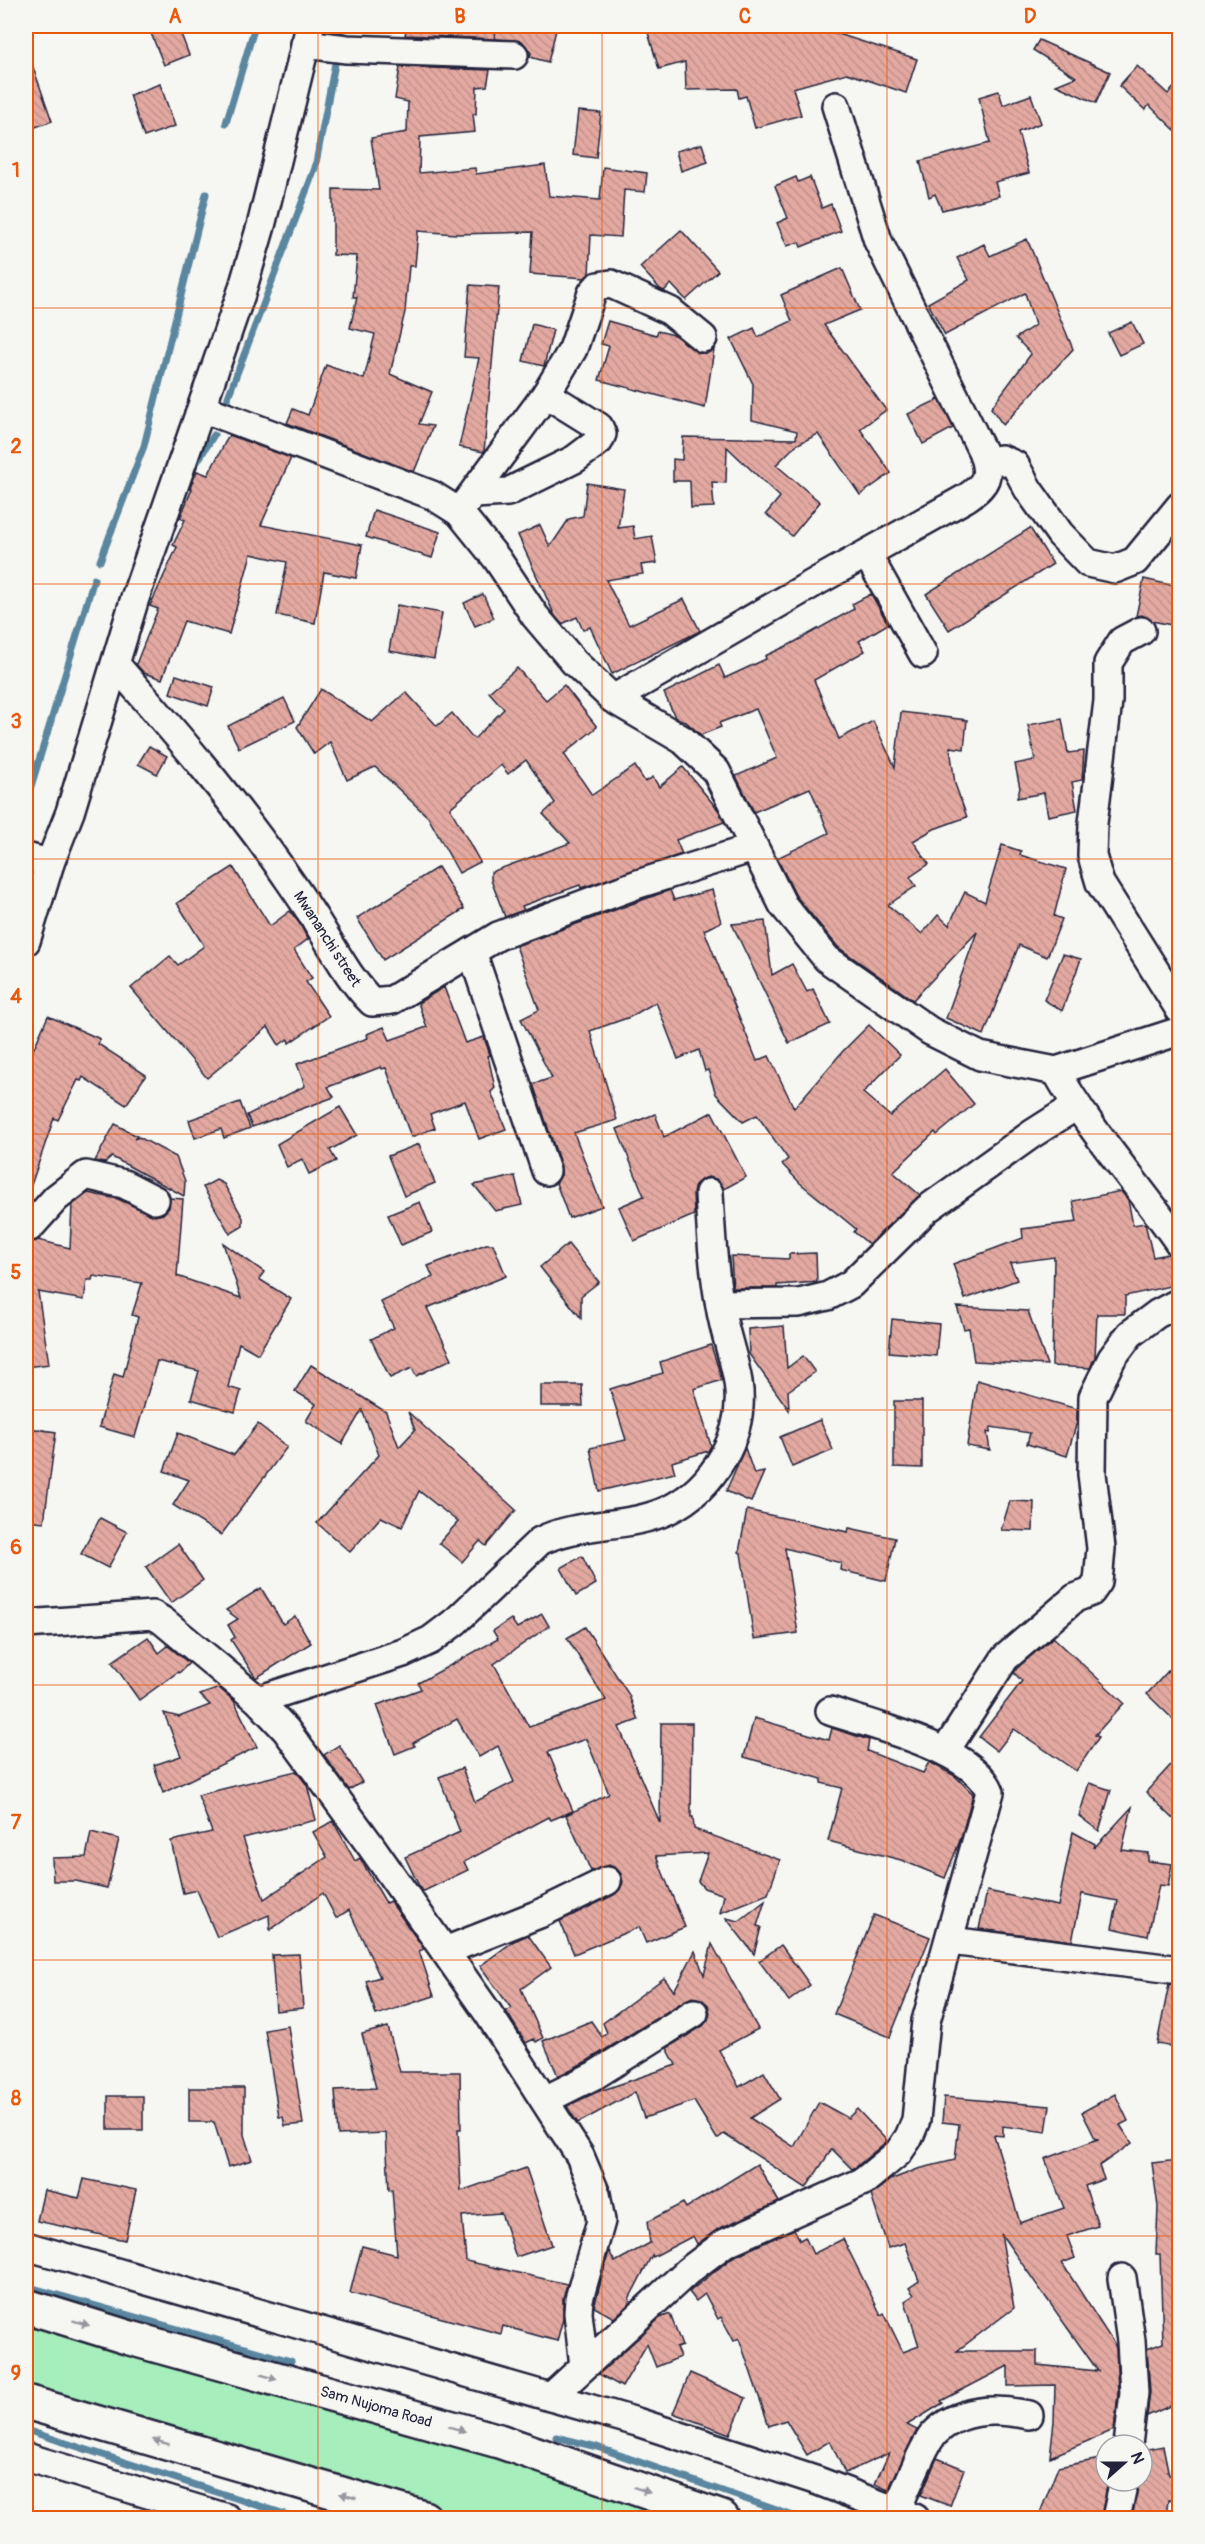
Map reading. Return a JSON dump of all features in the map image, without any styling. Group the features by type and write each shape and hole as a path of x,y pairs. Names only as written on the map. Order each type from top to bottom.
{"main road":[{"name":"Sam Nujoma Road","path":"26,2306 141,2341 499,2441 722,2518"},
{"path":"26,2402 424,2518"}],"street":[{"path":"26,942 38,860 70,812 135,598 242,294 261,226 307,35 350,37 514,55"},
{"path":"613,699 980,489 988,473 986,462 878,241 836,106"},
{"path":"466,503 546,394 573,349 592,293 598,286 611,284 670,311 703,338"},
{"path":"202,408 424,491 466,503 508,492 575,459 599,441 602,434 599,427 546,394"},
{"path":"986,462 1001,459 1014,465 1060,534 1088,563 1115,569 1135,561 1179,506"},
{"path":"466,503 498,559 535,616 574,662 613,699 683,740 716,771 783,905 827,959 930,1031 980,1056 1056,1071 1179,1031"},
{"path":"867,554 923,654"},
{"path":"1141,631 1122,641 1108,663 1108,701 1092,856 1100,883 1179,1010"},
{"name":"Mwananchi street","path":"116,665 181,739 230,801 317,922 355,985 372,1002 392,1000 498,936 638,884 753,848"},
{"path":"472,952 546,1171"},
{"path":"1056,1071 1076,1106 1106,1148 1152,1203 1179,1244"},
{"path":"720,1304 799,1303 828,1296 851,1284 927,1209 1032,1134 1076,1106"},
{"path":"26,1225 30,1227 56,1198 86,1175 124,1184 155,1200"},
{"path":"258,1700 403,1653 431,1640 456,1621 540,1541 554,1534 642,1521 689,1498 725,1456 733,1435 738,1411 738,1383 720,1304 712,1249 709,1193"},
{"path":"946,1750 1005,1658 1075,1598 1091,1592 1098,1582 1101,1548 1092,1474 1093,1397 1112,1358 1130,1334 1156,1314 1179,1302"},
{"path":"26,1624 153,1616 172,1627 258,1700 286,1730 309,1760 445,1951 580,2156 596,2194 600,2221 579,2299 578,2313 584,2366"},
{"path":"550,2397 688,2271 725,2243 864,2181 898,2153 909,2138 916,2120 926,2021 990,1792 986,1781 946,1750 830,1711"},
{"path":"445,1951 539,1914 607,1881"},
{"path":"950,1941 1179,1970"},
{"path":"545,2100 595,2075 694,2013"},
{"path":"26,2246 726,2450 906,2515 932,2436 953,2420 978,2412 1004,2410 1029,2415"},
{"path":"1122,2278 1131,2341 1134,2393 1129,2433"},
{"path":"26,2457 227,2518"},
{"path":"1116,2518 1121,2493"}],"green space":[{"path":"26,2321 472,2448 667,2518 458,2518 26,2389"}],"building":[{"path":"148,26 178,26 189,55 164,65"},
{"path":"407,26 467,26 496,30 495,39 405,35"},
{"path":"496,26 557,26 548,62 530,57 531,53 522,41 495,39"},
{"path":"646,26 813,26 917,59 906,93 847,73 793,88 801,115 755,128 746,96 739,98 737,89 686,90 685,62 659,69"},
{"path":"1039,40 1110,72 1096,103 1056,85 1076,77 1033,50"},
{"path":"26,53 28,53 52,121 30,129 26,116"},
{"path":"1137,66 1168,94 1179,82 1179,134 1149,105 1145,110 1119,86"},
{"path":"400,67 490,70 487,86 477,87 476,114 473,114 475,132 420,137 419,173 475,168 476,174 545,165 549,196 600,200 603,167 647,173 645,192 624,190 621,237 591,235 589,274 585,278 530,274 533,232 456,234 418,231 415,266 409,266 405,312 390,374 432,392 419,424 433,426 414,472 287,423 293,409 308,415 326,365 364,379 375,334 350,328 357,297 353,297 357,256 333,255 333,189 379,190 371,138 407,132 408,102 395,99"},
{"path":"160,84 175,126 144,137 130,95"},
{"path":"999,91 1003,105 1031,95 1041,123 1018,132 1029,173 995,182 999,196 942,210 935,194 929,197 920,161 990,143 979,97"},
{"path":"578,111 601,113 596,158 573,155"},
{"path":"702,144 708,162 681,171 676,151"},
{"path":"796,177 798,182 810,177 822,208 831,204 841,231 801,247 799,242 787,246 777,223 788,218 775,186"},
{"path":"681,230 718,271 686,300 671,284 664,291 660,289 640,267"},
{"path":"1027,239 1073,349 1003,425 991,408 1031,354 1016,338 1035,325 1025,293 945,335 928,303 969,280 957,258 984,244 990,256"},
{"path":"842,268 860,310 824,325 886,410 860,429 891,473 860,495 818,434 796,445 776,465 820,502 792,536 766,514 780,497 727,447 726,483 712,482 714,507 691,508 690,481 673,481 673,459 682,460 683,437 796,439 797,431 752,420 753,384 731,339 754,328 758,337 792,321 781,295"},
{"path":"470,285 499,287 484,452 459,447 479,358 464,357"},
{"path":"608,321 656,335 658,331 674,335 700,353 708,353 714,349 705,408 599,380 609,346 601,344"},
{"path":"1132,322 1143,344 1119,355 1108,333"},
{"path":"532,324 553,330 544,366 523,361"},
{"path":"939,399 953,428 923,444 908,414"},
{"path":"229,435 291,458 261,525 362,545 356,578 324,572 315,623 277,615 287,562 251,554 229,634 184,621 162,679 144,673 136,664 158,609 150,606 177,547 173,545 185,520 180,518 197,471 208,475"},
{"path":"587,483 624,489 618,528 633,526 635,539 652,536 657,563 641,565 643,574 606,580 629,625 684,599 700,631 612,674 590,627 583,630 577,617 562,624 555,616 518,535 540,525 550,547 569,519 583,516"},
{"path":"374,510 440,532 432,558 366,537"},
{"path":"1030,528 1053,564 949,630 926,594"},
{"path":"1144,579 1179,587 1177,626 1152,621 1142,615 1136,616"},
{"path":"483,594 494,618 475,626 464,603"},
{"path":"871,594 888,624 859,641 865,651 814,680 839,739 873,721 895,767 901,712 967,720 964,749 950,747 955,784 967,817 934,829 913,841 929,864 910,877 916,886 888,905 922,934 938,915 949,925 965,892 985,902 1002,845 1021,851 1020,855 1066,869 1054,916 1062,919 1047,957 1019,945 984,1035 946,1018 977,932 913,1000 838,947 796,896 777,858 829,833 810,788 754,812 736,776 777,758 756,709 719,723 721,727 701,735 686,722 675,717 664,693 719,665 725,678 766,659 765,656 854,609 852,604"},
{"path":"397,605 442,613 434,659 389,651"},
{"path":"517,668 546,700 564,685 597,727 564,754 592,795 635,766 645,782 653,777 659,787 683,767 719,811 724,822 676,840 682,854 581,888 580,885 522,906 524,910 505,917 491,880 491,872 570,843 543,814 555,803 526,760 508,774 501,765 450,808 480,862 459,873 428,817 375,767 347,780 330,742 314,754 297,727 321,689 372,722 406,692 437,726 452,713 474,739 504,709 489,692"},
{"path":"176,675 214,687 208,706 170,693"},
{"path":"284,698 295,721 239,748 228,726"},
{"path":"1062,719 1068,753 1084,751 1082,780 1072,782 1077,810 1048,816 1044,793 1017,798 1020,788 1015,764 1035,760 1028,725"},
{"path":"149,746 167,756 157,774 138,764"},
{"path":"233,867 270,926 290,911 299,923 308,939 294,950 312,978 306,982 329,1016 289,1043 288,1039 279,1045 268,1027 207,1078 131,988 170,956 178,965 204,946 177,903"},
{"path":"438,867 464,909 383,960 357,918"},
{"path":"670,890 674,900 712,890 721,922 704,930 757,1061 769,1056 794,1108 843,1051 869,1025 900,1055 863,1093 890,1116 945,1069 974,1104 937,1135 935,1132 893,1172 920,1195 869,1244 854,1232 856,1229 800,1183 782,1164 788,1159 757,1115 743,1122 716,1094 708,1070 705,1071 699,1050 678,1059 656,1002 630,1017 590,1031 617,1120 574,1133 602,1206 569,1218 556,1183 561,1175 561,1166 533,1084 552,1078 521,1019 539,1010 516,946"},
{"path":"765,921 772,975 792,964 807,992 813,989 830,1024 789,1043 732,924"},
{"path":"1063,954 1081,959 1062,1011 1044,1000"},
{"path":"444,987 465,1043 484,1037 490,1055 488,1056 495,1088 491,1092 506,1129 479,1139 465,1101 430,1114 435,1128 411,1137 386,1068 381,1067 328,1087 334,1097 252,1127 247,1115 305,1086 297,1064 368,1038 367,1034 384,1027 390,1040 427,1027 418,1003"},
{"path":"48,1016 100,1039 98,1044 146,1075 126,1105 83,1077 81,1081 78,1080 58,1120 54,1118 29,1191 26,1191 26,1066"},
{"path":"240,1102 250,1128 224,1138 221,1129 195,1138 189,1120"},
{"path":"340,1107 357,1135 330,1150 336,1161 309,1174 302,1159 287,1167 277,1144"},
{"path":"712,1112 746,1177 724,1189 716,1179 708,1177 701,1180 695,1185 693,1193 694,1215 634,1241 619,1207 644,1196 617,1129 655,1114 664,1137"},
{"path":"115,1124 137,1136 134,1139 139,1137 176,1157 185,1181 184,1196 112,1157 105,1163 95,1161"},
{"path":"419,1144 435,1183 404,1196 388,1156"},
{"path":"515,1176 522,1205 495,1211 474,1185"},
{"path":"216,1180 224,1184 243,1218 243,1226 230,1234 203,1187"},
{"path":"1121,1191 1128,1200 1133,1225 1145,1223 1153,1257 1168,1254 1178,1259 1179,1284 1125,1296 1125,1314 1097,1314 1095,1357 1090,1368 1052,1366 1054,1257 1010,1263 1017,1280 965,1299 953,1264 1023,1238 1022,1229 1077,1222 1073,1201"},
{"path":"88,1193 118,1199 155,1216 163,1214 169,1208 170,1198 183,1199 177,1276 241,1298 223,1243 264,1272 259,1279 291,1299 258,1354 239,1343 228,1387 241,1391 235,1412 191,1399 199,1371 157,1361 135,1437 99,1427 114,1374 123,1377 138,1317 132,1315 142,1283 93,1276 92,1280 87,1280 84,1300 38,1292 49,1364 26,1367 26,1242 38,1240 70,1248 72,1205"},
{"path":"420,1202 432,1232 401,1245 388,1215"},
{"path":"486,1244 493,1244 506,1276 427,1308 452,1359 416,1376 412,1368 390,1378 371,1339 394,1328 381,1302 433,1277 428,1266"},
{"path":"568,1244 599,1282 581,1296 581,1318 540,1267"},
{"path":"816,1253 817,1282 777,1285 777,1288 733,1288 731,1256 789,1259 789,1254"},
{"path":"957,1307 1028,1311 1047,1365 974,1361 969,1328 964,1329"},
{"path":"892,1319 939,1324 936,1356 889,1352"},
{"path":"784,1326 787,1368 803,1356 815,1372 788,1391 789,1410 749,1354 748,1329"},
{"path":"711,1345 722,1380 694,1389 711,1446 708,1451 672,1462 675,1473 599,1491 590,1448 626,1440 610,1389 663,1373 660,1362"},
{"path":"311,1365 386,1412 399,1447 415,1430 408,1412 516,1510 486,1546 480,1541 462,1562 439,1543 458,1522 419,1491 402,1527 381,1517 350,1552 317,1523 379,1455 362,1410 342,1444 306,1421 316,1404 295,1391"},
{"path":"977,1380 1077,1409 1077,1422 1067,1456 1027,1444 1030,1433 991,1427 990,1433 987,1432 990,1450 967,1446"},
{"path":"541,1385 582,1385 583,1406 541,1406"},
{"path":"894,1401 922,1401 922,1468 894,1467"},
{"path":"820,1420 833,1450 792,1467 780,1437"},
{"path":"258,1424 287,1447 221,1535 173,1505 189,1480 164,1471 178,1433 234,1455"},
{"path":"29,1428 56,1432 44,1522 26,1520 26,1452"},
{"path":"745,1448 754,1474 764,1472 751,1502 726,1491"},
{"path":"1010,1501 1034,1502 1033,1531 1001,1530"},
{"path":"747,1510 848,1532 849,1528 895,1538 886,1581 840,1570 841,1563 785,1548 798,1633 754,1639 741,1553 739,1552"},
{"path":"100,1518 127,1532 108,1568 81,1554"},
{"path":"178,1544 203,1580 171,1603 146,1567"},
{"path":"582,1556 596,1584 576,1596 561,1568"},
{"path":"261,1588 283,1624 295,1616 311,1643 256,1678 231,1640 235,1637 228,1625 238,1619 226,1610"},
{"path":"542,1614 549,1626 494,1664 529,1727 606,1700 567,1638 585,1627 629,1695 638,1720 619,1727 660,1823 661,1723 692,1723 691,1817 693,1817 694,1829 780,1860 768,1894 720,1913 724,1895 704,1888 698,1881 708,1853 656,1856 685,1927 646,1943 639,1927 574,1954 560,1921 614,1895 623,1882 621,1874 609,1865 591,1871 566,1815 609,1794 586,1739 548,1752 573,1811 551,1820 549,1817 464,1862 468,1870 422,1892 405,1857 460,1832 439,1777 462,1768 475,1802 514,1782 498,1746 479,1757 457,1719 413,1743 415,1746 395,1754 377,1705 421,1689 418,1683 498,1639 493,1631 511,1619 517,1628"},
{"path":"148,1637 159,1653 168,1646 189,1663 179,1673 139,1700 112,1662"},
{"path":"1053,1637 1124,1703 1095,1735 1099,1737 1076,1771 1014,1729 997,1751 979,1737 1022,1681 1014,1673 1017,1668"},
{"path":"1179,1659 1179,1725 1147,1694"},
{"path":"219,1688 234,1701 257,1747 163,1793 154,1765 181,1756 164,1713 179,1717 210,1705 200,1695"},
{"path":"754,1718 829,1740 832,1728 869,1740 867,1751 923,1773 929,1762 955,1776 973,1794 961,1838 945,1878 901,1860 828,1841 842,1788 821,1783 822,1779 744,1757"},
{"path":"339,1745 362,1782 349,1790 324,1755"},
{"path":"1179,1756 1179,1824 1146,1792"},
{"path":"296,1771 307,1785 316,1820 243,1838 264,1899 327,1857 313,1832 333,1821 355,1861 360,1858 386,1903 390,1901 424,1949 419,1951 434,1996 376,2015 366,1981 380,1977 349,1910 336,1918 323,1893 270,1930 269,1915 217,1937 197,1890 183,1893 171,1841 212,1832 198,1795"},
{"path":"1089,1783 1111,1790 1099,1831 1079,1816"},
{"path":"1132,1807 1122,1850 1148,1853 1148,1861 1172,1864 1168,1886 1159,1885 1148,1936 1112,1928 1118,1901 1082,1894 1072,1941 979,1929 987,1891 1058,1906 1073,1832 1095,1844 1094,1848"},
{"path":"91,1832 119,1839 107,1888 76,1881 53,1881 52,1858 86,1857"},
{"path":"765,1901 757,1926 761,1927 754,1954 726,1918 739,1921"},
{"path":"874,1915 930,1937 890,2037 834,2014"},
{"path":"528,1935 551,1967 521,1989 543,2038 536,2042 534,2039 526,2043 506,2011 511,2008 480,1966 514,1941"},
{"path":"712,1944 758,2029 719,2050 739,2087 764,2072 780,2099 750,2118 794,2147 819,2102 848,2118 857,2109 887,2141 856,2167 852,2169 832,2149 806,2188 724,2134 717,2139 694,2101 644,2118 635,2092 578,2123 569,2110 567,2106 597,2092 676,2065 667,2048 703,2026 710,2013 708,2005 701,1999 693,1997 686,2000 587,2061 558,2076 543,2041 591,2021 602,2037 607,2033 603,2023 664,1978 674,1991 695,1951 704,1975"},
{"path":"781,1945 810,1985 789,2001 759,1961"},
{"path":"299,1954 303,2008 276,2011 272,1955"},
{"path":"1169,1984 1179,1986 1179,2048 1157,2044"},
{"path":"288,2026 303,2124 285,2126 283,2117 279,2117 265,2030"},
{"path":"388,2027 400,2072 460,2072 461,2129 458,2129 461,2191 526,2168 552,2245 516,2257 501,2213 462,2216 466,2261 567,2284 563,2298 563,2319 557,2341 503,2326 501,2334 350,2293 362,2246 397,2255 392,2189 389,2190 386,2133 338,2135 335,2090 376,2088 362,2034"},
{"path":"189,2088 244,2088 244,2135 252,2160 228,2167 214,2122 189,2122"},
{"path":"1115,2094 1128,2121 1120,2125 1132,2143 1099,2166 1104,2179 1085,2186 1098,2226 1067,2236 1075,2258 1062,2263 1116,2347 1118,2393 1114,2430 1107,2433 1094,2433 1094,2438 1050,2457 1055,2385 1008,2386 1008,2366 941,2401 943,2403 907,2425 917,2430 888,2490 875,2484 889,2453 845,2473 830,2441 807,2455 786,2420 769,2426 739,2338 734,2341 721,2317 718,2319 705,2294 696,2301 689,2292 733,2257 794,2229 800,2240 805,2237 813,2254 843,2239 881,2315 884,2313 903,2352 919,2346 905,2301 914,2295 909,2288 919,2281 905,2243 888,2248 871,2195 890,2180 918,2169 955,2160 959,2124 942,2122 944,2097 1050,2106 1046,2132 1003,2126 1003,2136 994,2135 1020,2223 1064,2208 1045,2159 1098,2139 1095,2138 1082,2112","holes":["1001,2234 1098,2371 1037,2365 1037,2351 957,2351 1014,2308"]},
{"path":"108,2096 143,2096 143,2130 108,2130"},
{"path":"1179,2160 1179,2402 1147,2416 1150,2392 1147,2349 1163,2343 1160,2254 1156,2254 1158,2207 1152,2163"},
{"path":"757,2164 779,2202 718,2229 697,2244 693,2236 653,2257 652,2255 629,2299 630,2303 614,2318 594,2307 609,2251 615,2262 650,2243 647,2222 683,2203 686,2208"},
{"path":"84,2179 136,2190 125,2240 37,2221 44,2190 79,2198"},
{"path":"670,2314 682,2346 676,2348 680,2357 656,2367 647,2344 622,2387 599,2374 660,2318"},
{"path":"690,2373 746,2398 730,2434 673,2413"},
{"path":"1163,2446 1169,2475 1179,2476 1179,2501 1168,2500 1166,2518 1132,2518 1137,2493 1154,2493 1154,2448"},
{"path":"937,2458 964,2469 950,2506 921,2495"},
{"path":"1094,2460 1094,2493 1106,2493 1101,2518 1038,2518 1058,2467"}],"waterway":[{"path":"226,123 255,26"},
{"path":"339,42 342,26"},
{"path":"226,411 228,397 315,168 337,53"},
{"path":"100,561 144,446 206,194"},
{"path":"194,467 214,435"},
{"path":"26,803 94,579"},
{"path":"26,2286 291,2361 185,2337"},
{"path":"26,2430 297,2518"},
{"path":"556,2437 597,2447 799,2518"}]}
